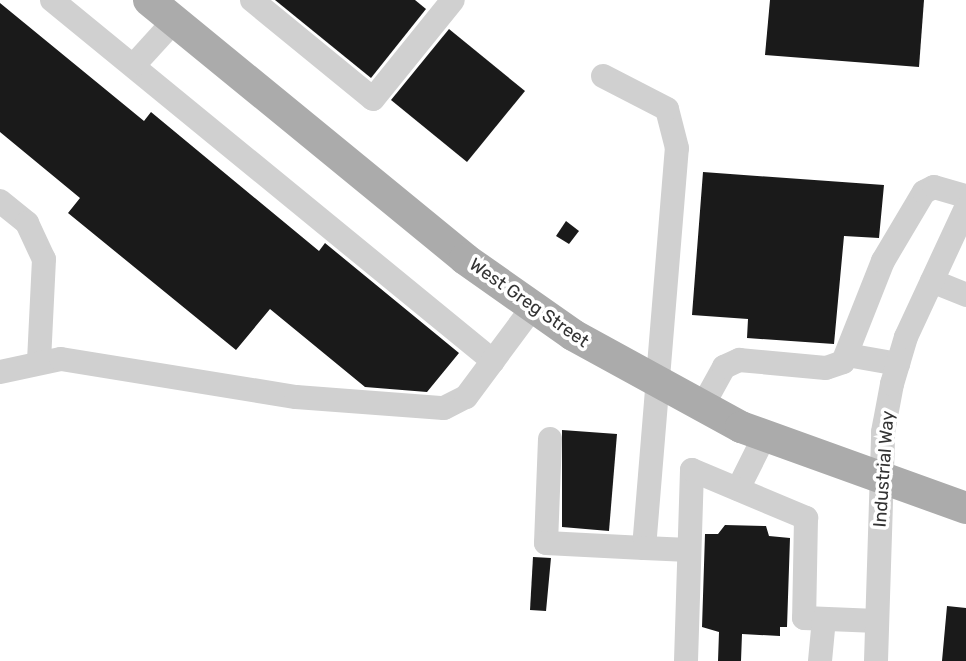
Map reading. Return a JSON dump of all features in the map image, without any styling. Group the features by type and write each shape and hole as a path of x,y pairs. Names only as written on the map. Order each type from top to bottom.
{"main road":[{"name":"West Greg Street","path":"149,0 532,308 654,382 764,437 883,482 966,508"}],"street":[{"path":"52,0 493,360"},
{"path":"252,0 373,99 453,0"},
{"path":"134,65 174,20"},
{"path":"603,76 667,109 677,148 654,382 644,548"},
{"path":"702,407 724,367 739,360 826,368 847,355 883,261 924,192 934,187 966,196"},
{"path":"0,201 27,223 44,259 39,361"},
{"name":"Industrial Way","path":"876,661 883,432 898,364 932,281 963,222"},
{"path":"932,281 966,295"},
{"path":"0,372 39,361 296,397 444,408 466,397 532,308"},
{"path":"847,355 898,364"},
{"path":"738,489 764,437"},
{"path":"550,439 546,543 689,550"},
{"path":"686,661 692,470 806,518 804,618 877,621"},
{"path":"820,661 824,619"}],"building":[{"path":"275,0 415,0 426,9 371,78"},
{"path":"770,0 924,0 919,67 765,55"},
{"path":"0,3 144,121 151,112 319,251 325,243 459,353 427,392 365,387 270,309 236,350 68,213 80,198 0,132"},
{"path":"449,29 525,91 467,162 391,100"},
{"path":"703,172 884,185 879,238 844,236 834,344 747,338 748,319 692,315"},
{"path":"566,221 579,231 569,244 556,236"},
{"path":"562,430 617,434 609,531 562,527"},
{"path":"725,525 766,526 769,536 790,538 787,627 780,627 780,636 742,634 741,661 718,661 719,632 702,627 705,534 718,534"},
{"path":"533,557 551,558 546,611 530,610"},
{"path":"947,606 966,608 966,661 942,661"}]}
